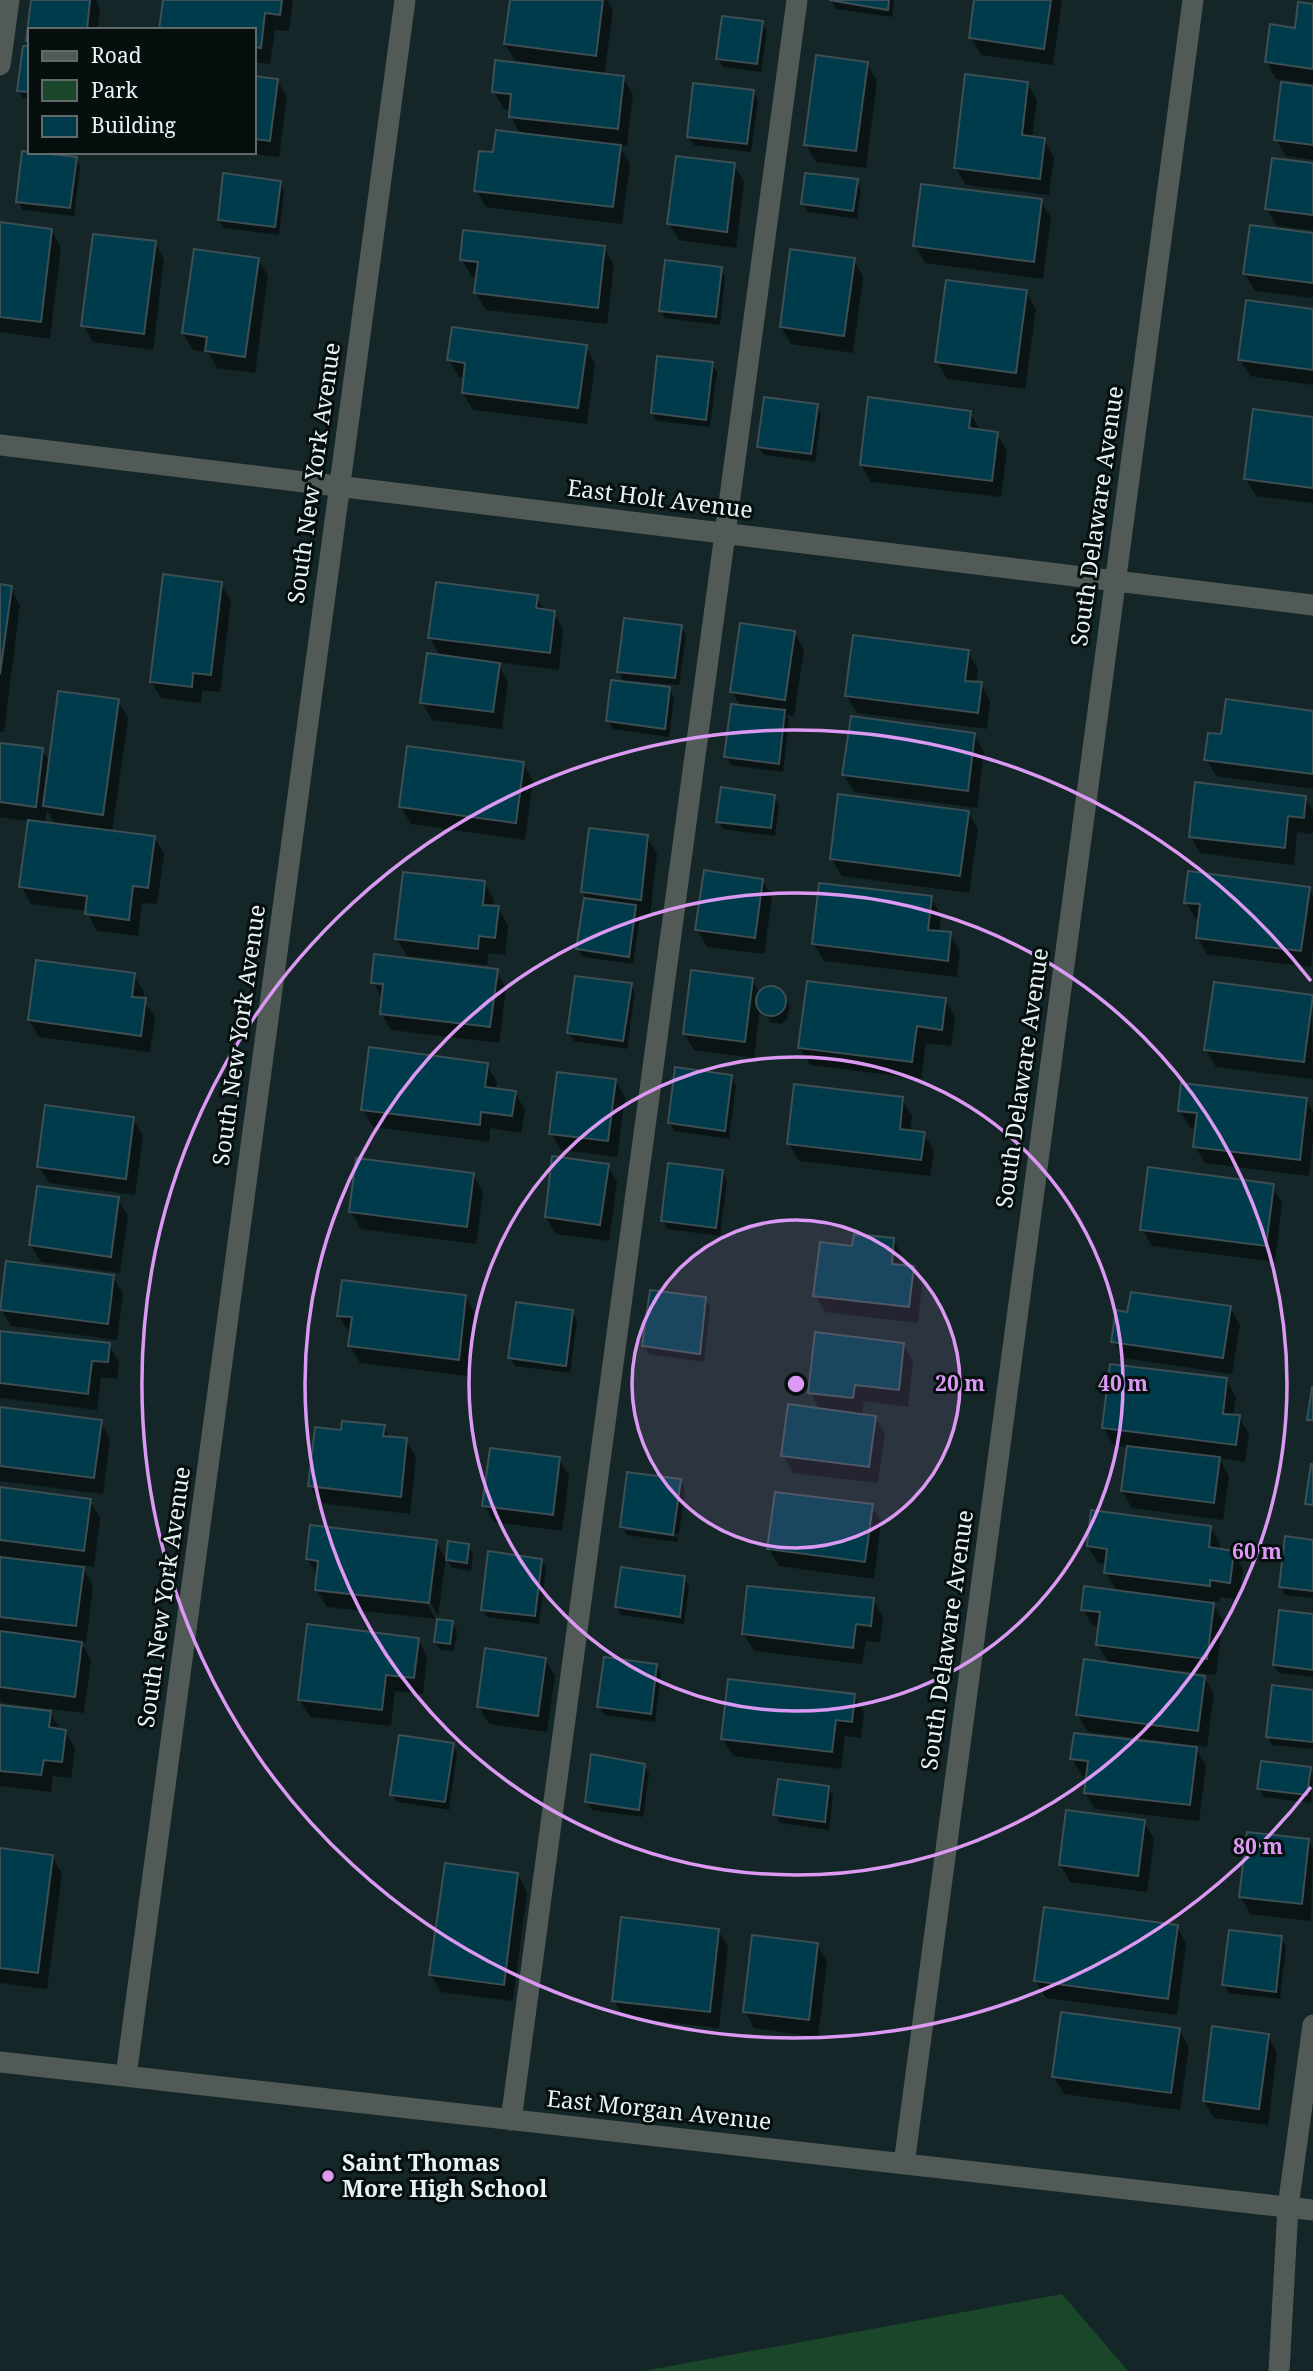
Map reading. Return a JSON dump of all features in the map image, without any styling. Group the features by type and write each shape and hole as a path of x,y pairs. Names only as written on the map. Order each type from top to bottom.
{"street":[{"path":"0,65 9,0"},
{"name":"South New York Avenue","path":"126,2076 405,0"},
{"path":"511,2120 797,0"},
{"name":"South Delaware Avenue","path":"904,2164 1193,0"},
{"name":"East Holt Avenue","path":"0,445 1313,605"},
{"path":"1279,2371 1288,2207 1313,2025"},
{"name":"East Morgan Avenue","path":"0,2062 1313,2210"}],"green space":[{"path":"1062,2294 1128,2371 643,2371"}],"building":[{"path":"31,0 90,0 87,28 28,28 26,41"},
{"path":"163,0 282,0 280,15 265,13 261,48 256,47 256,28 159,28"},
{"path":"510,0 603,0 596,56 504,44"},
{"path":"829,0 889,0 888,10"},
{"path":"974,0 1051,0 1044,49 969,38"},
{"path":"1298,2 1313,4 1313,69 1265,62 1270,24 1295,28"},
{"path":"722,16 763,21 757,64 716,59"},
{"path":"23,46 28,46 28,92 17,91"},
{"path":"816,55 868,62 856,151 804,145"},
{"path":"495,60 624,76 618,129 509,117 511,94 492,92"},
{"path":"965,74 1028,82 1022,135 1045,138 1040,179 954,168"},
{"path":"256,76 278,79 270,141 256,139"},
{"path":"1281,82 1313,86 1313,145 1274,140"},
{"path":"693,83 754,90 747,144 687,137"},
{"path":"496,130 621,145 613,207 474,191 479,151 493,152"},
{"path":"22,151 28,154 77,157 70,208 16,202"},
{"path":"676,156 735,163 727,232 667,224"},
{"path":"1272,158 1313,163 1313,215 1265,209"},
{"path":"223,173 281,181 275,227 218,220"},
{"path":"805,173 858,179 853,211 801,204"},
{"path":"921,184 1042,199 1034,262 913,246"},
{"path":"0,222 52,229 41,322 0,317"},
{"path":"1250,225 1313,233 1313,283 1243,274"},
{"path":"463,230 605,246 598,308 474,293 478,262 460,260"},
{"path":"93,234 156,241 144,334 81,326"},
{"path":"194,249 259,258 245,357 205,351 207,337 182,333"},
{"path":"790,249 855,258 844,336 780,327"},
{"path":"665,260 722,267 716,317 659,311"},
{"path":"946,280 1027,290 1016,373 935,362"},
{"path":"1246,300 1313,309 1313,370 1238,360"},
{"path":"452,327 587,345 578,408 462,393 465,363 447,360"},
{"path":"657,356 713,362 706,420 651,413"},
{"path":"764,397 818,404 811,454 757,447"},
{"path":"868,397 971,411 969,428 998,432 992,481 860,465"},
{"path":"1253,409 1313,417 1313,488 1244,479"},
{"path":"163,574 222,582 211,675 193,673 192,687 150,682"},
{"path":"436,582 538,595 536,608 555,611 550,653 428,638"},
{"path":"0,584 12,586 0,674"},
{"path":"624,618 682,625 675,678 617,672"},
{"path":"740,623 795,631 785,700 730,692"},
{"path":"853,635 969,650 965,681 982,682 978,713 845,696"},
{"path":"427,653 500,663 493,712 420,703"},
{"path":"611,680 670,687 665,729 606,721"},
{"path":"58,691 119,699 103,815 43,806"},
{"path":"1226,699 1313,711 1313,774 1204,760 1208,733 1221,734"},
{"path":"731,704 785,710 779,764 724,757"},
{"path":"851,716 975,733 968,791 842,775"},
{"path":"0,743 43,748 36,807 0,802"},
{"path":"407,746 524,762 516,823 399,807"},
{"path":"1195,782 1306,796 1304,818 1288,816 1285,848 1189,837"},
{"path":"721,787 775,795 771,828 716,822"},
{"path":"838,794 969,811 960,876 830,859"},
{"path":"28,820 155,836 148,888 133,886 129,920 85,914 87,896 19,887"},
{"path":"589,828 648,835 641,900 581,892"},
{"path":"704,870 763,879 755,938 695,930"},
{"path":"1188,871 1310,887 1301,951 1196,938 1200,904 1184,903"},
{"path":"403,872 485,881 483,905 499,906 495,938 479,936 478,949 395,939"},
{"path":"819,883 932,896 928,930 951,932 948,961 812,944"},
{"path":"584,898 636,905 629,957 576,949"},
{"path":"374,954 498,969 490,1027 380,1014 383,984 371,983"},
{"path":"36,960 135,973 132,997 146,998 141,1036 28,1020"},
{"path":"691,970 753,978 745,1042 683,1034"},
{"path":"575,976 632,983 623,1041 567,1033"},
{"path":"807,981 946,998 942,1030 917,1026 912,1062 798,1048"},
{"path":"1214,982 1313,995 1304,1062 1204,1050"},
{"path":"771,986 777,987 785,995 785,1007 777,1015 771,1016 765,1015 757,1007 756,1001 757,995 765,987"},
{"path":"369,1047 488,1063 485,1087 516,1091 512,1116 481,1112 480,1125 361,1110"},
{"path":"675,1067 732,1075 725,1131 668,1123"},
{"path":"557,1072 616,1079 608,1141 549,1134"},
{"path":"1181,1083 1307,1098 1300,1160 1193,1147 1197,1113 1178,1111"},
{"path":"794,1084 903,1097 900,1129 925,1132 921,1160 787,1144"},
{"path":"45,1105 134,1117 126,1179 37,1167"},
{"path":"552,1156 609,1164 600,1225 545,1217"},
{"path":"356,1158 474,1173 467,1227 349,1212"},
{"path":"668,1163 723,1170 716,1228 661,1221"},
{"path":"1148,1167 1274,1184 1266,1246 1140,1230"},
{"path":"37,1186 119,1197 111,1257 29,1245"},
{"path":"854,1234 894,1238 892,1264 914,1266 909,1307 813,1296 820,1242 852,1246"},
{"path":"6,1261 114,1275 108,1324 0,1310"},
{"path":"342,1280 466,1295 459,1360 348,1346 352,1317 337,1316"},
{"path":"650,1290 706,1297 700,1354 642,1346"},
{"path":"1131,1292 1231,1306 1223,1358 1111,1342 1116,1310 1127,1312"},
{"path":"516,1302 573,1310 566,1366 508,1358"},
{"path":"0,1331 110,1343 108,1362 92,1361 88,1394 0,1383"},
{"path":"815,1332 904,1343 899,1390 855,1385 853,1398 808,1393"},
{"path":"1110,1364 1227,1378 1223,1414 1240,1415 1236,1445 1102,1428"},
{"path":"1312,1387 1313,1420 1307,1420"},
{"path":"788,1404 876,1416 869,1467 781,1456"},
{"path":"0,1407 102,1420 94,1478 0,1466"},
{"path":"342,1421 385,1425 383,1436 407,1438 401,1497 308,1486 315,1427 341,1430"},
{"path":"1127,1446 1220,1457 1214,1503 1121,1491"},
{"path":"490,1448 560,1457 553,1515 482,1506"},
{"path":"1313,1464 1313,1505 1305,1504"},
{"path":"627,1472 681,1479 673,1535 620,1527"},
{"path":"0,1487 91,1499 84,1551 0,1540"},
{"path":"775,1492 873,1504 865,1562 767,1549"},
{"path":"1091,1510 1211,1526 1209,1547 1234,1551 1230,1583 1210,1580 1210,1586 1104,1573 1107,1549 1087,1546"},
{"path":"310,1525 437,1540 429,1603 315,1590 318,1561 306,1559"},
{"path":"1285,1536 1313,1540 1313,1591 1279,1587"},
{"path":"448,1541 469,1544 467,1563 446,1560"},
{"path":"488,1551 542,1559 535,1616 481,1610"},
{"path":"0,1557 84,1567 76,1626 0,1617"},
{"path":"621,1567 685,1576 680,1617 615,1607"},
{"path":"747,1586 874,1598 871,1626 856,1624 853,1648 742,1634"},
{"path":"1084,1586 1214,1603 1207,1659 1096,1645 1100,1612 1081,1610"},
{"path":"1279,1610 1313,1614 1313,1670 1273,1665"},
{"path":"437,1619 453,1621 450,1644 434,1642"},
{"path":"307,1624 419,1638 414,1678 386,1675 382,1710 298,1700"},
{"path":"0,1631 82,1642 75,1697 0,1687"},
{"path":"485,1648 546,1658 538,1716 477,1707"},
{"path":"604,1657 657,1664 651,1714 597,1707"},
{"path":"1084,1659 1205,1676 1198,1731 1076,1715"},
{"path":"728,1679 855,1694 852,1722 836,1720 832,1752 721,1739"},
{"path":"1272,1685 1313,1690 1313,1742 1266,1737"},
{"path":"0,1705 51,1711 49,1727 66,1730 62,1762 44,1760 41,1775 0,1771"},
{"path":"1074,1733 1197,1747 1190,1805 1084,1793 1088,1761 1070,1759"},
{"path":"399,1735 454,1743 445,1802 390,1795"},
{"path":"591,1754 645,1764 639,1810 585,1802"},
{"path":"1261,1761 1311,1767 1307,1795 1257,1789"},
{"path":"778,1779 829,1786 825,1822 773,1815"},
{"path":"1066,1810 1145,1820 1138,1876 1059,1865"},
{"path":"1247,1832 1309,1839 1302,1904 1239,1897"},
{"path":"0,1848 53,1855 38,1973 0,1968"},
{"path":"445,1863 518,1873 504,1985 429,1975"},
{"path":"1044,1907 1178,1925 1168,1999 1034,1981"},
{"path":"621,1917 719,1929 710,2012 612,2001"},
{"path":"1229,1930 1282,1936 1276,1992 1222,1985"},
{"path":"752,1935 818,1943 809,2020 743,2012"},
{"path":"1061,2012 1180,2028 1171,2093 1052,2077"},
{"path":"1212,2026 1269,2034 1259,2109 1203,2101"}],"place":[{"name":"Saint Thomas More High School","path":"328,2176"}]}
